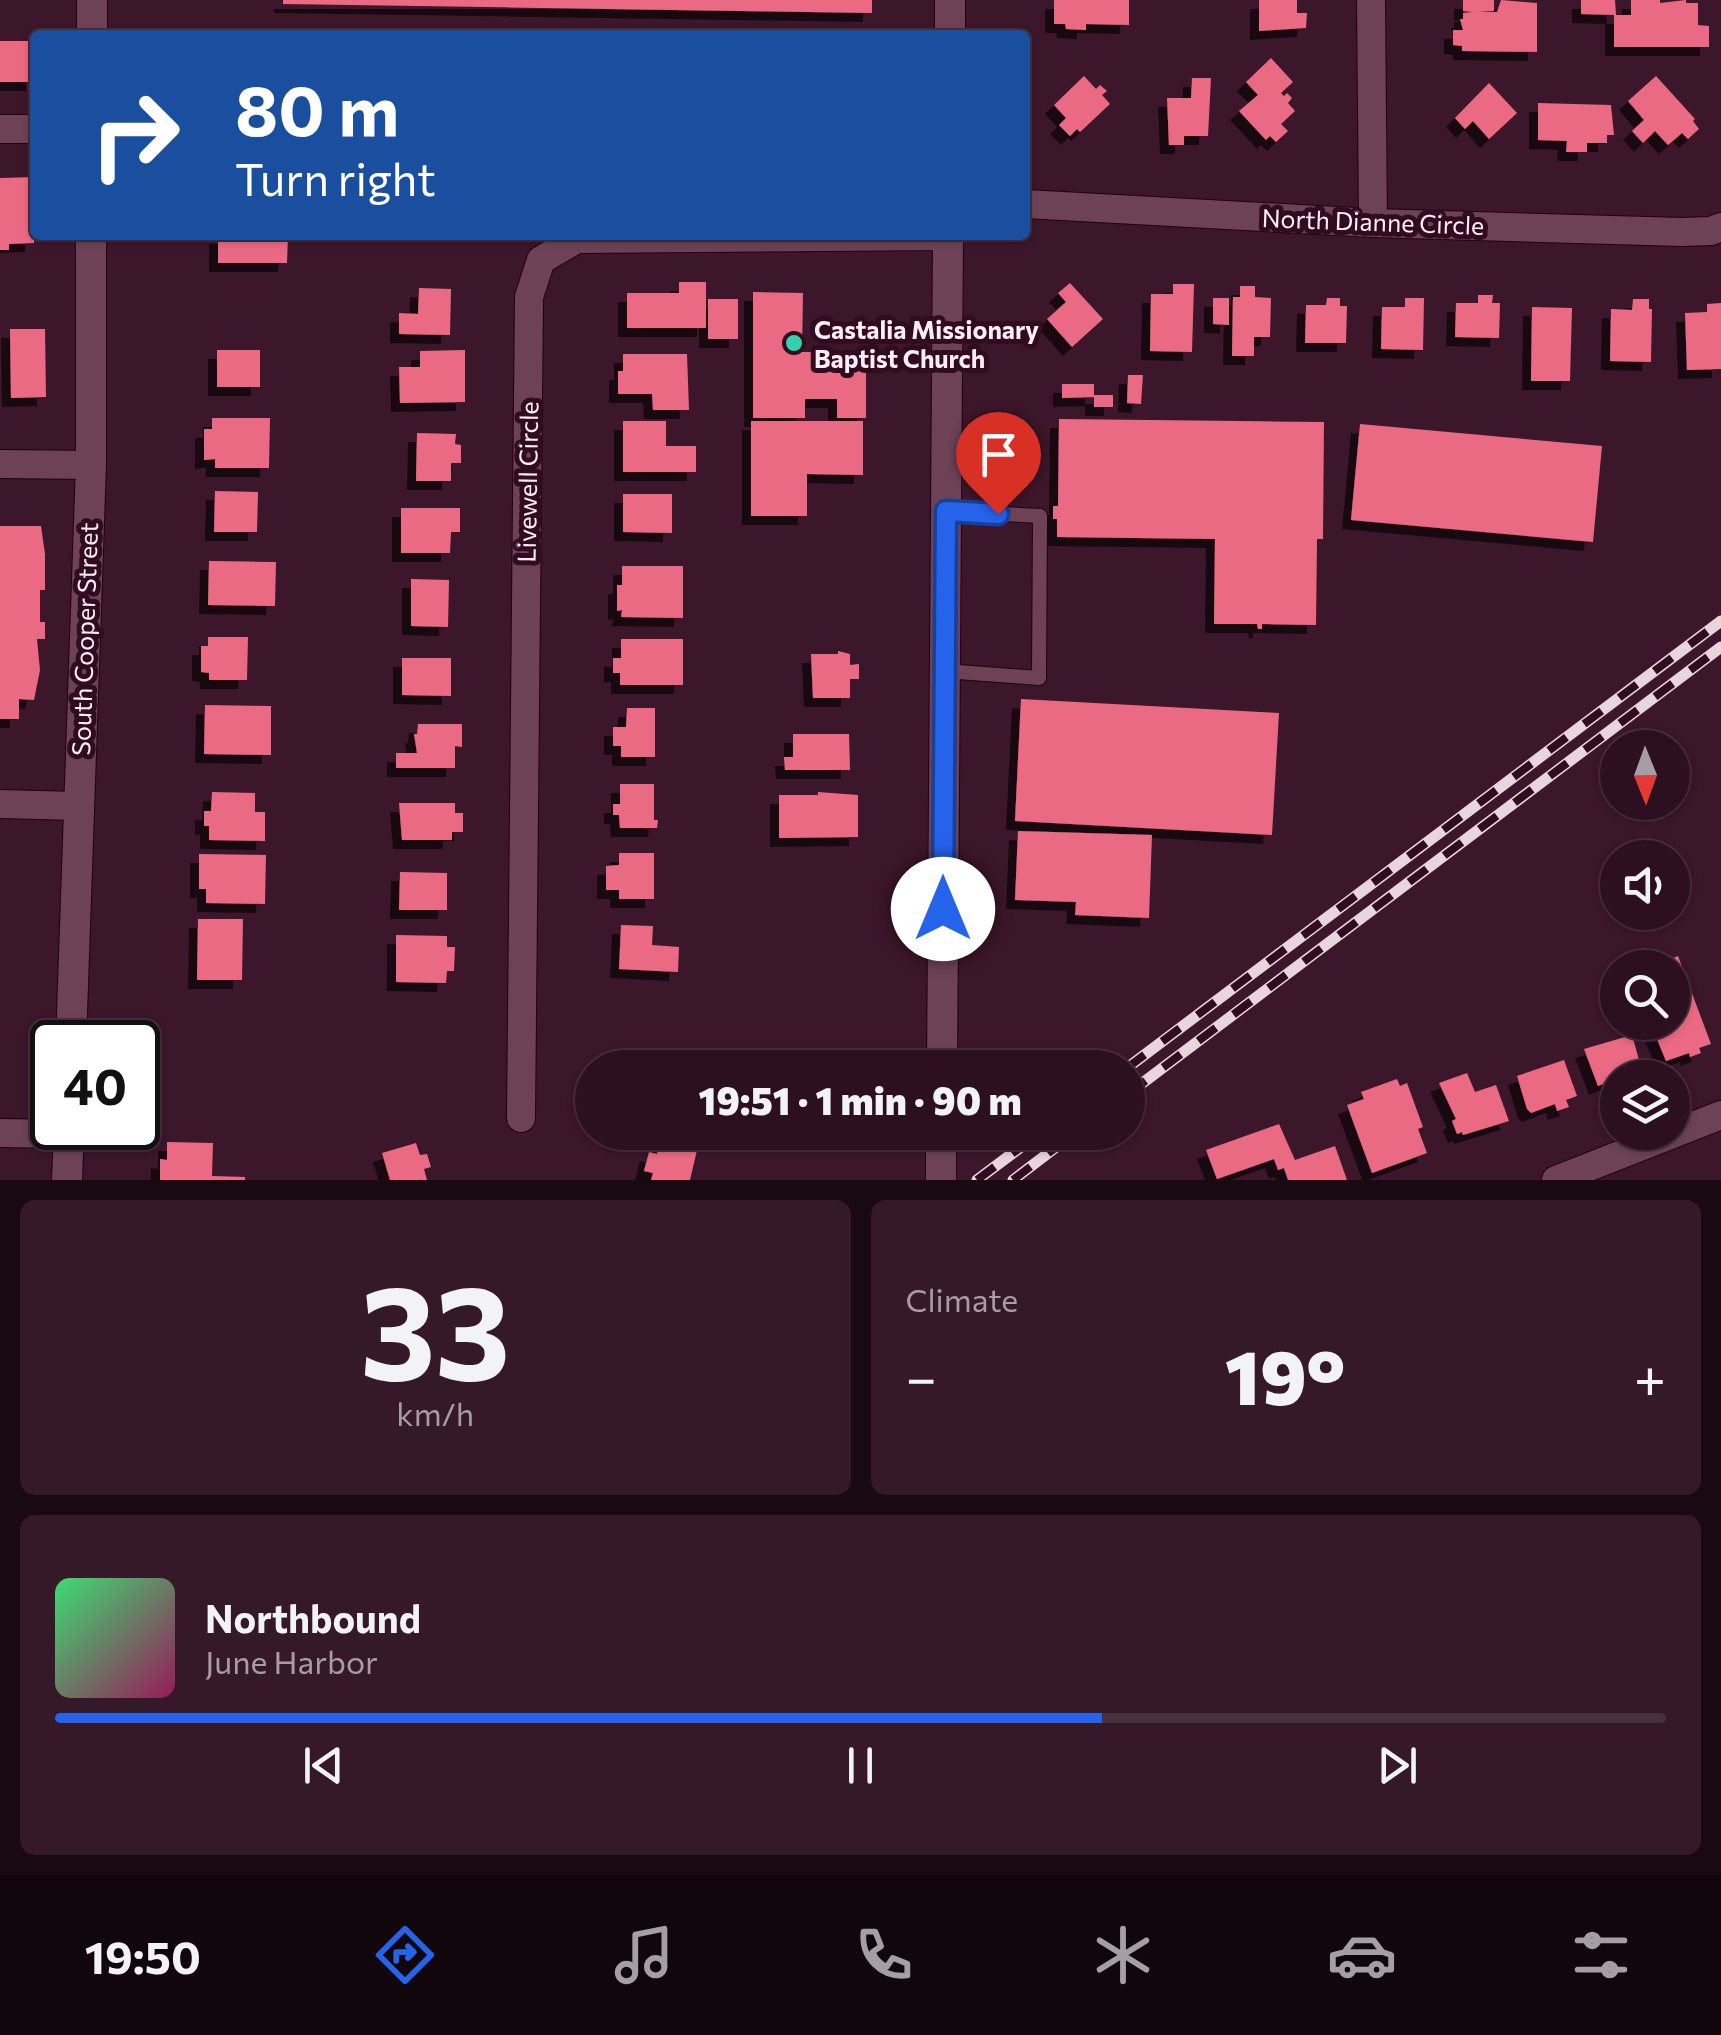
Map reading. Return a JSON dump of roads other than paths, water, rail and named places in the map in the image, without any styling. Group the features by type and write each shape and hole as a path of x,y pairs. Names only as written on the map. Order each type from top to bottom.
{"street":[{"path":"92,0 92,30"},
{"path":"950,0 950,30"},
{"path":"1371,0 1373,223"},
{"path":"0,129 30,129"},
{"name":"North Dianne Circle","path":"1030,204 1373,223 1682,232 1721,227"},
{"name":"South Cooper Street","path":"72,1020 90,465 91,240"},
{"name":"Livewell Circle","path":"521,1118 529,297 541,260 574,240"},
{"path":"942,1050 948,240"},
{"path":"0,464 90,465"},
{"path":"0,804 78,806"},
{"path":"1556,1180 1721,1115"},
{"path":"0,1134 30,1133"},
{"path":"67,1180 68,1150"},
{"path":"941,1150 941,1180"}],"lane":[{"path":"945,671 1038,678 1040,645 1040,516 946,511"}],"railway":[{"path":"1145,1054 1721,621"},
{"path":"1145,1081 1721,647"},
{"path":"977,1180 1017,1150"},
{"path":"1013,1180 1052,1150"}],"place":[{"name":"Castalia Missionary Baptist Church","path":"794,343"}]}
